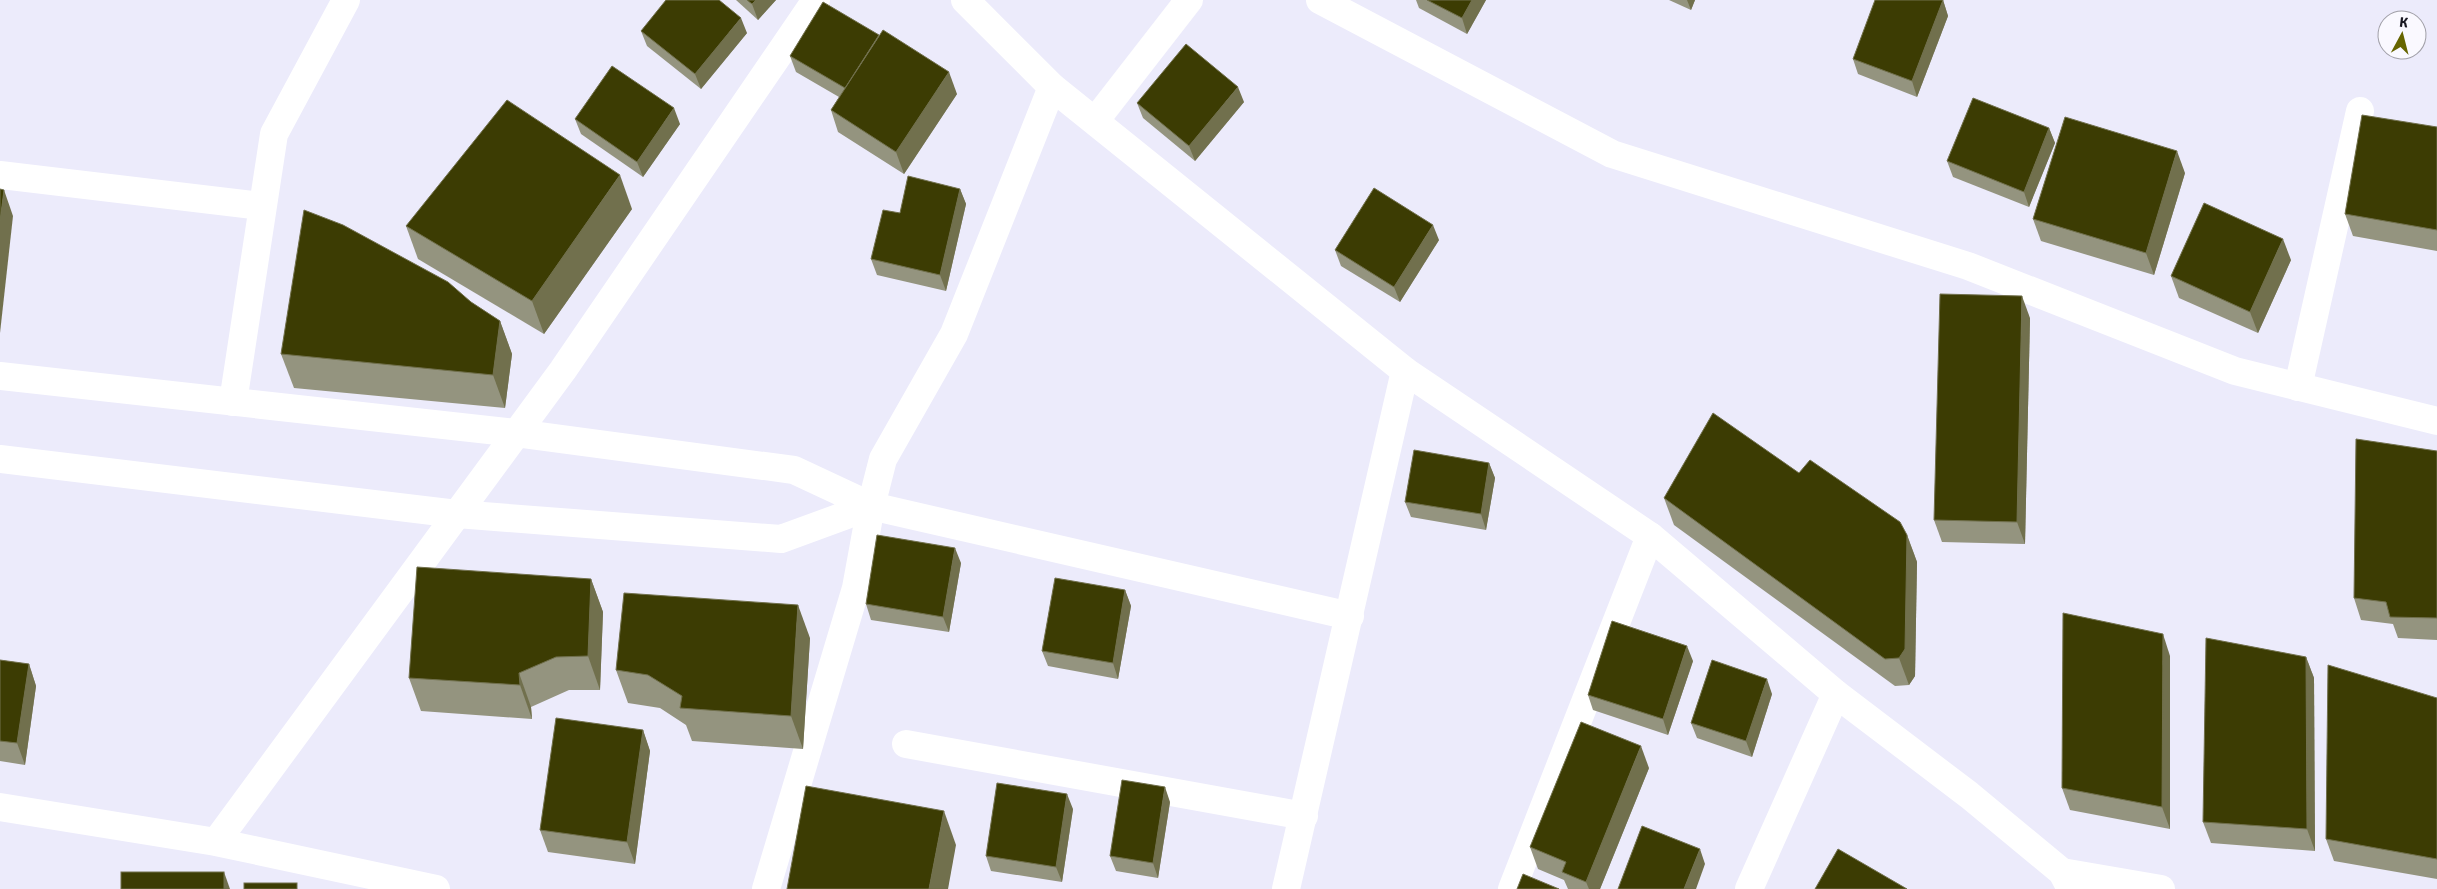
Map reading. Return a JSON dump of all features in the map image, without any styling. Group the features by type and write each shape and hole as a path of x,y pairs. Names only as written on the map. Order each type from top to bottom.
{"street":[{"path":"233,402 274,134 346,0"},
{"path":"216,842 569,362 816,0"},
{"path":"965,0 1052,87 1405,371 1650,536 1836,694 1969,795 2067,880 2161,889"},
{"path":"1094,121 1189,0"},
{"path":"1320,0 1612,154 1968,266 2235,371 2437,421"},
{"path":"766,889 856,588 871,506 884,460 954,334 1052,87"},
{"path":"2298,387 2360,111"},
{"path":"0,175 262,206"},
{"path":"1286,889 1405,371"},
{"path":"0,376 516,433 794,470 871,506 1350,616"},
{"path":"0,459 457,514 781,539 871,506"},
{"path":"1512,889 1650,536"},
{"path":"1749,889 1836,694"},
{"path":"906,744 1304,816"},
{"path":"0,807 216,842 436,889"}],"building":[{"path":"666,0 719,0 741,18 695,74 641,31"},
{"path":"747,0 756,0 752,4"},
{"path":"1427,0 1472,0 1462,18"},
{"path":"1875,0 1943,0 1912,81 1853,59"},
{"path":"823,2 879,35 845,88 790,56"},
{"path":"883,30 949,72 896,152 831,110"},
{"path":"1186,44 1238,87 1189,146 1137,103"},
{"path":"612,66 674,108 637,162 575,119"},
{"path":"1973,98 2049,128 2024,192 1947,161"},
{"path":"507,100 620,175 532,301 406,226"},
{"path":"2362,115 2437,127 2437,230 2345,214"},
{"path":"2065,117 2177,151 2146,253 2033,219"},
{"path":"908,176 960,189 940,275 871,259 883,210 900,213"},
{"path":"1374,188 1433,225 1394,287 1335,250"},
{"path":"0,189 4,190 0,222"},
{"path":"2204,203 2283,239 2250,312 2171,276"},
{"path":"304,210 343,225 448,282 471,302 500,321 493,375 281,354"},
{"path":"1940,294 2022,296 2017,522 1934,520"},
{"path":"1713,413 1799,473 1810,460 1900,522 1907,535 1905,649 1899,658 1885,659 1664,498"},
{"path":"2356,439 2437,451 2437,618 2390,617 2386,602 2354,598"},
{"path":"1414,450 1489,463 1481,514 1405,502"},
{"path":"877,535 955,548 943,617 866,604"},
{"path":"417,567 591,579 588,656 556,657 519,673 520,685 409,678"},
{"path":"1055,578 1125,590 1113,663 1042,651"},
{"path":"624,593 798,605 791,716 680,708 682,696 648,675 616,670"},
{"path":"2063,613 2163,634 2162,807 2062,788"},
{"path":"1612,621 1687,646 1663,719 1588,695"},
{"path":"2206,638 2306,657 2307,829 2203,822"},
{"path":"0,660 29,664 17,743 0,741"},
{"path":"1712,660 1767,679 1746,741 1691,723"},
{"path":"2328,665 2437,698 2437,859 2326,839"},
{"path":"556,718 643,730 627,842 540,830"},
{"path":"1581,722 1641,746 1586,882 1562,872 1566,862 1530,847"},
{"path":"1122,780 1165,787 1153,863 1110,856"},
{"path":"997,783 1067,794 1056,867 986,856"},
{"path":"806,786 944,811 929,889 787,889"},
{"path":"1642,826 1700,849 1684,889 1618,889"},
{"path":"1838,849 1907,889 1815,889"},
{"path":"121,872 224,872 224,889 121,889"},
{"path":"1523,874 1559,889 1517,889"},
{"path":"244,883 297,883 297,889 244,889"}]}
